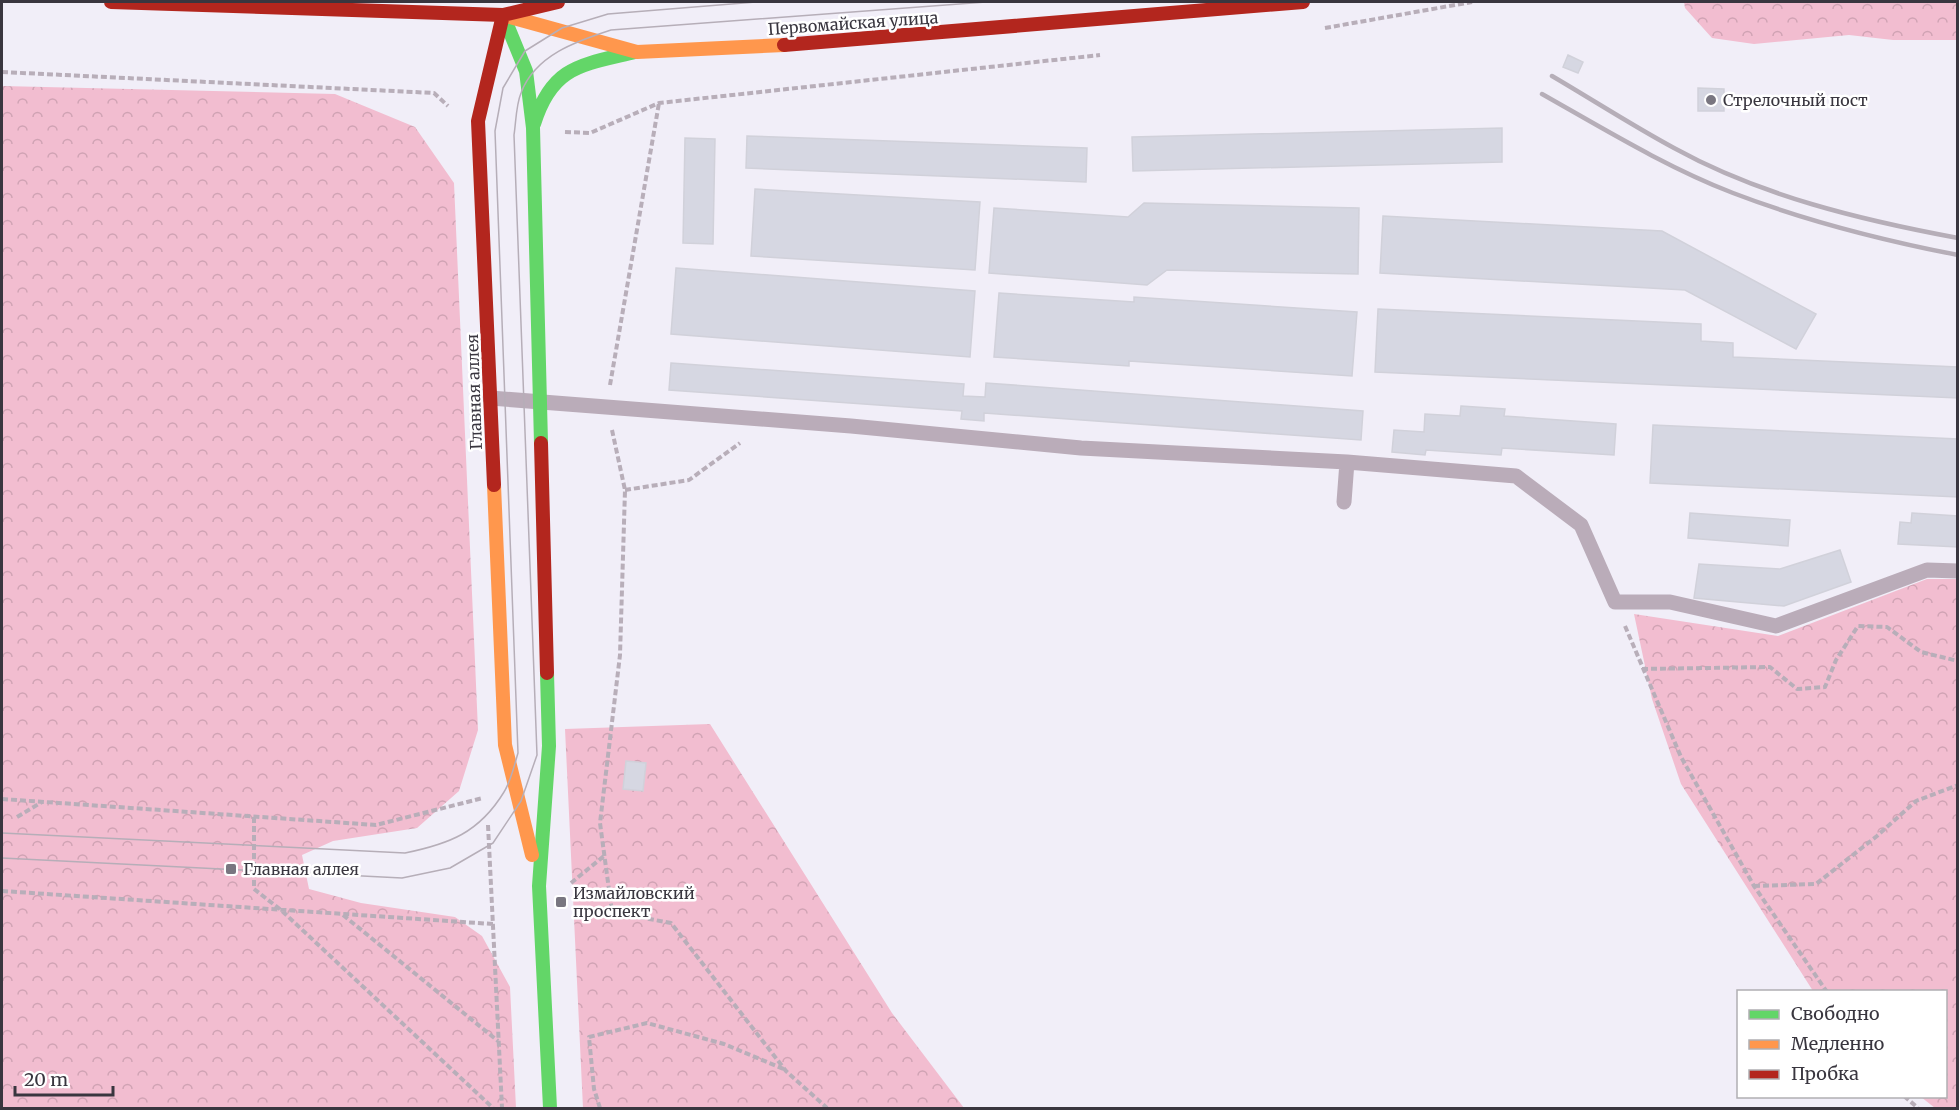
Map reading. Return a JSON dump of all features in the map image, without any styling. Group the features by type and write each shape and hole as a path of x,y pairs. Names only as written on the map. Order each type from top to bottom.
{"main road":[{"path":"111,2 374,7 503,15 558,2"},
{"name":"Первомайская улица","path":"503,15 637,52 835,42 1303,2"},
{"name":"Главная аллея","path":"503,15 526,71 533,128 549,746 539,886 550,1108"},
{"name":"Главная аллея","path":"503,15 478,121 505,745 539,886"},
{"name":"Главная аллея","path":"533,128 542,98 569,72 582,65 637,52"}],"lane":[{"path":"490,398 540,400 1081,448 1347,462 1516,476 1581,525 1615,602 1670,602 1776,626 1927,570 1958,571"},
{"path":"1344,502 1347,462"}],"path":[{"path":"2,72 434,93"},
{"path":"562,132 590,133 658,103 606,406 625,490 620,656 600,823 612,912 671,923 786,1071 827,1108"},
{"path":"625,490 689,480 769,421"},
{"path":"1615,602 1681,757 1754,886 1826,990"},
{"path":"1642,669 1770,667 1797,689 1825,687 1836,660 1858,626 1887,627 1921,652 1958,661"},
{"path":"1754,886 1816,884 1877,836 1916,801 1958,785"},
{"path":"2,800 376,825 488,797 488,805"},
{"path":"17,817 42,802"},
{"path":"254,817 254,889 281,910 494,1108"},
{"path":"488,823 502,1108"},
{"path":"2,891 493,924"},
{"path":"341,914 498,1041"},
{"path":"600,1108 594,1089 590,1037 647,1023 724,1044 786,1071"},
{"path":"1906,1098 1918,1108"}],"green space":[{"path":"1684,2 1957,2 1957,40 1893,40 1849,35 1754,44 1712,38 1685,8"},
{"path":"2,86 335,94 415,127 454,183 478,730 459,791 417,828 333,841 302,855 309,889 361,903 455,917 482,936 510,987 516,1108 2,1108"},
{"path":"1927,579 1957,579 1957,1108 1935,1108 1922,1098 1947,1098 1947,990 1812,990 1681,784 1652,699 1634,614 1778,636"},
{"path":"710,724 892,1013 964,1108 583,1108 565,729"}],"building":[{"path":"1568,55 1583,62 1578,73 1563,67"},
{"name":"Стрелочный пост","path":"1698,88 1724,89 1724,111 1698,111"},
{"path":"1502,128 1502,162 1133,171 1132,137"},
{"path":"747,136 1087,148 1086,182 746,168"},
{"path":"685,138 715,139 713,244 683,243"},
{"path":"755,189 980,202 975,270 751,256"},
{"path":"1144,203 1359,208 1358,274 1167,270 1147,285 989,273 994,208 1128,217"},
{"path":"1383,216 1662,231 1816,314 1796,349 1685,290 1380,273"},
{"path":"676,268 975,291 970,357 671,334"},
{"path":"999,293 1134,302 1134,297 1357,312 1352,376 1129,361 1129,366 994,357"},
{"path":"1378,309 1701,324 1701,341 1733,343 1733,357 1958,367 1958,398 1375,372"},
{"path":"671,363 964,384 963,396 985,397 986,383 1363,411 1361,440 984,413 984,421 961,419 962,411 669,390"},
{"path":"1461,406 1505,409 1504,416 1616,424 1614,455 1502,448 1501,455 1426,450 1425,455 1392,452 1394,430 1424,432 1425,414 1460,416"},
{"path":"1653,425 1958,439 1958,497 1650,483"},
{"path":"1690,513 1790,520 1788,546 1688,538"},
{"path":"1912,513 1958,516 1958,547 1898,544 1900,522 1911,523"},
{"path":"1840,550 1851,582 1784,606 1694,598 1699,564 1780,569"},
{"path":"626,761 646,763 643,791 623,789"}],"tram line":[{"path":"2,833 405,853 449,841 484,818 506,788 518,753 495,131 503,88 525,51 562,28 608,14 756,2"},
{"path":"2,858 402,878 450,868 493,843 521,801 537,755 514,135 518,103 527,80 536,69 558,51 611,30 986,2"}],"railway":[{"path":"1552,76 1674,148 1741,180 1848,214 1958,238"},
{"path":"1542,94 1659,159 1733,193 1844,229 1958,255"}],"traffic: fast":[{"path":"503,15 526,71 533,128 541,443"},
{"path":"534,124 550,90 571,71 584,65 635,52"},
{"path":"547,673 549,746 539,886 550,1108"}],"traffic: slow":[{"path":"503,15 637,52 784,45"},
{"path":"494,485 505,745 532,855"}],"traffic: jam":[{"path":"111,2 503,15 558,2"},
{"path":"784,45 1303,2"},
{"path":"494,485 478,121 503,15"},
{"path":"541,443 547,673"}],"place":[{"name":"Стрелочный пост","path":"1711,100"},
{"name":"Главная аллея","path":"231,869"},
{"name":"Измайловский проспект","path":"561,902"}]}
